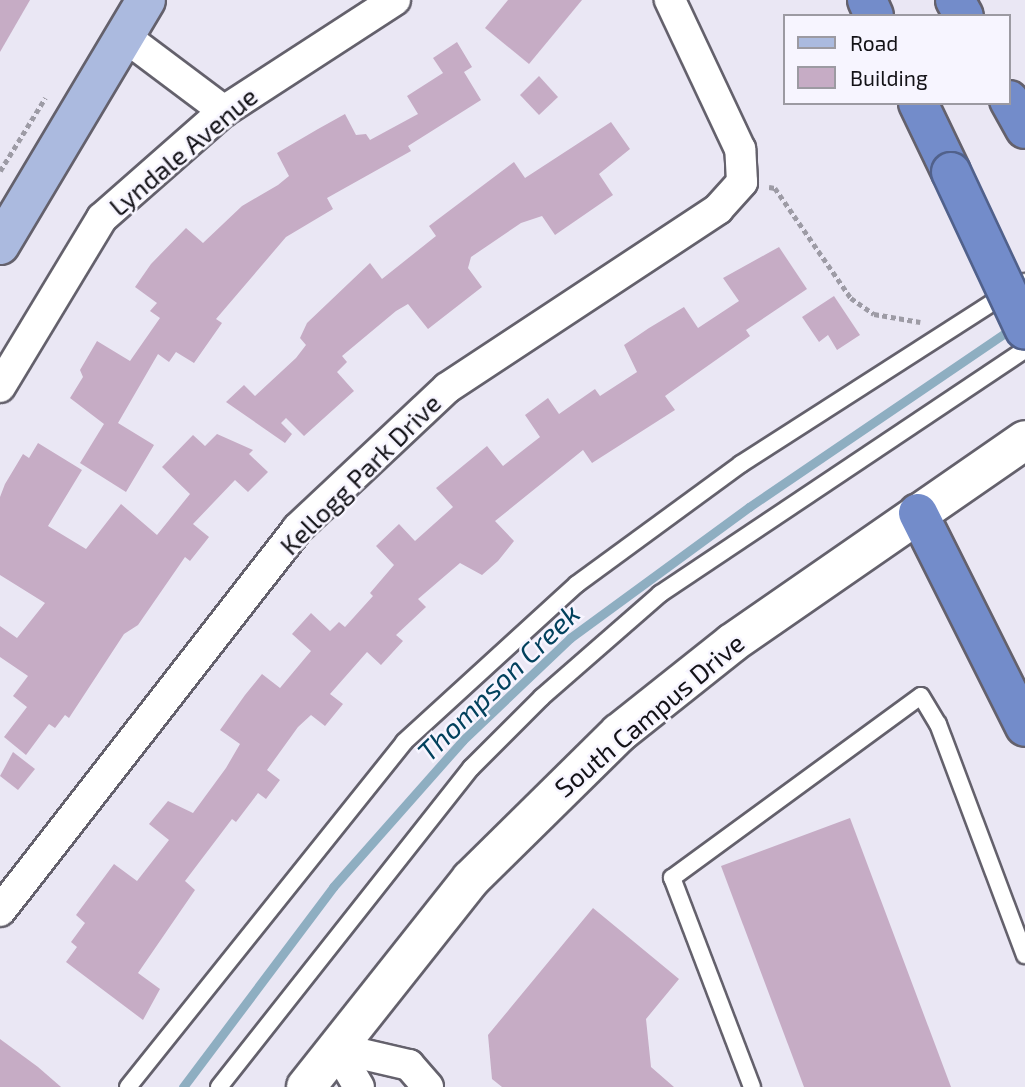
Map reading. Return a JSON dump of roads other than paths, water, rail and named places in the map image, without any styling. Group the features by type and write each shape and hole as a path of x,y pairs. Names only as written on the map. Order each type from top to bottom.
{"highway":[{"path":"1011,104 1025,129"},
{"path":"919,105 1025,330"},
{"path":"918,513 1025,727"}],"main road":[{"path":"0,245 146,0"}],"street":[{"name":"Lyndale Avenue","path":"0,387 102,218 224,111 395,0"},
{"name":"Kellogg Park Drive","path":"0,911 298,528 447,388 718,209 742,182 740,149 670,0"},
{"path":"124,36 224,111"},
{"name":"South Campus Drive","path":"306,1087 471,879 619,733 732,643 1025,440"},
{"path":"336,1048 359,1087"},
{"path":"336,1048 409,1065 428,1087"}],"lane":[{"path":"128,1087 404,742 577,584 741,464 1025,282"},
{"path":"219,1087 445,799 542,697 660,594 1025,350"},
{"path":"752,1087 672,878 921,696 938,724 1025,956"}],"waterway":[{"name":"Thompson Creek","path":"183,1087 333,887 463,740 570,638 749,507 1014,327"}]}
